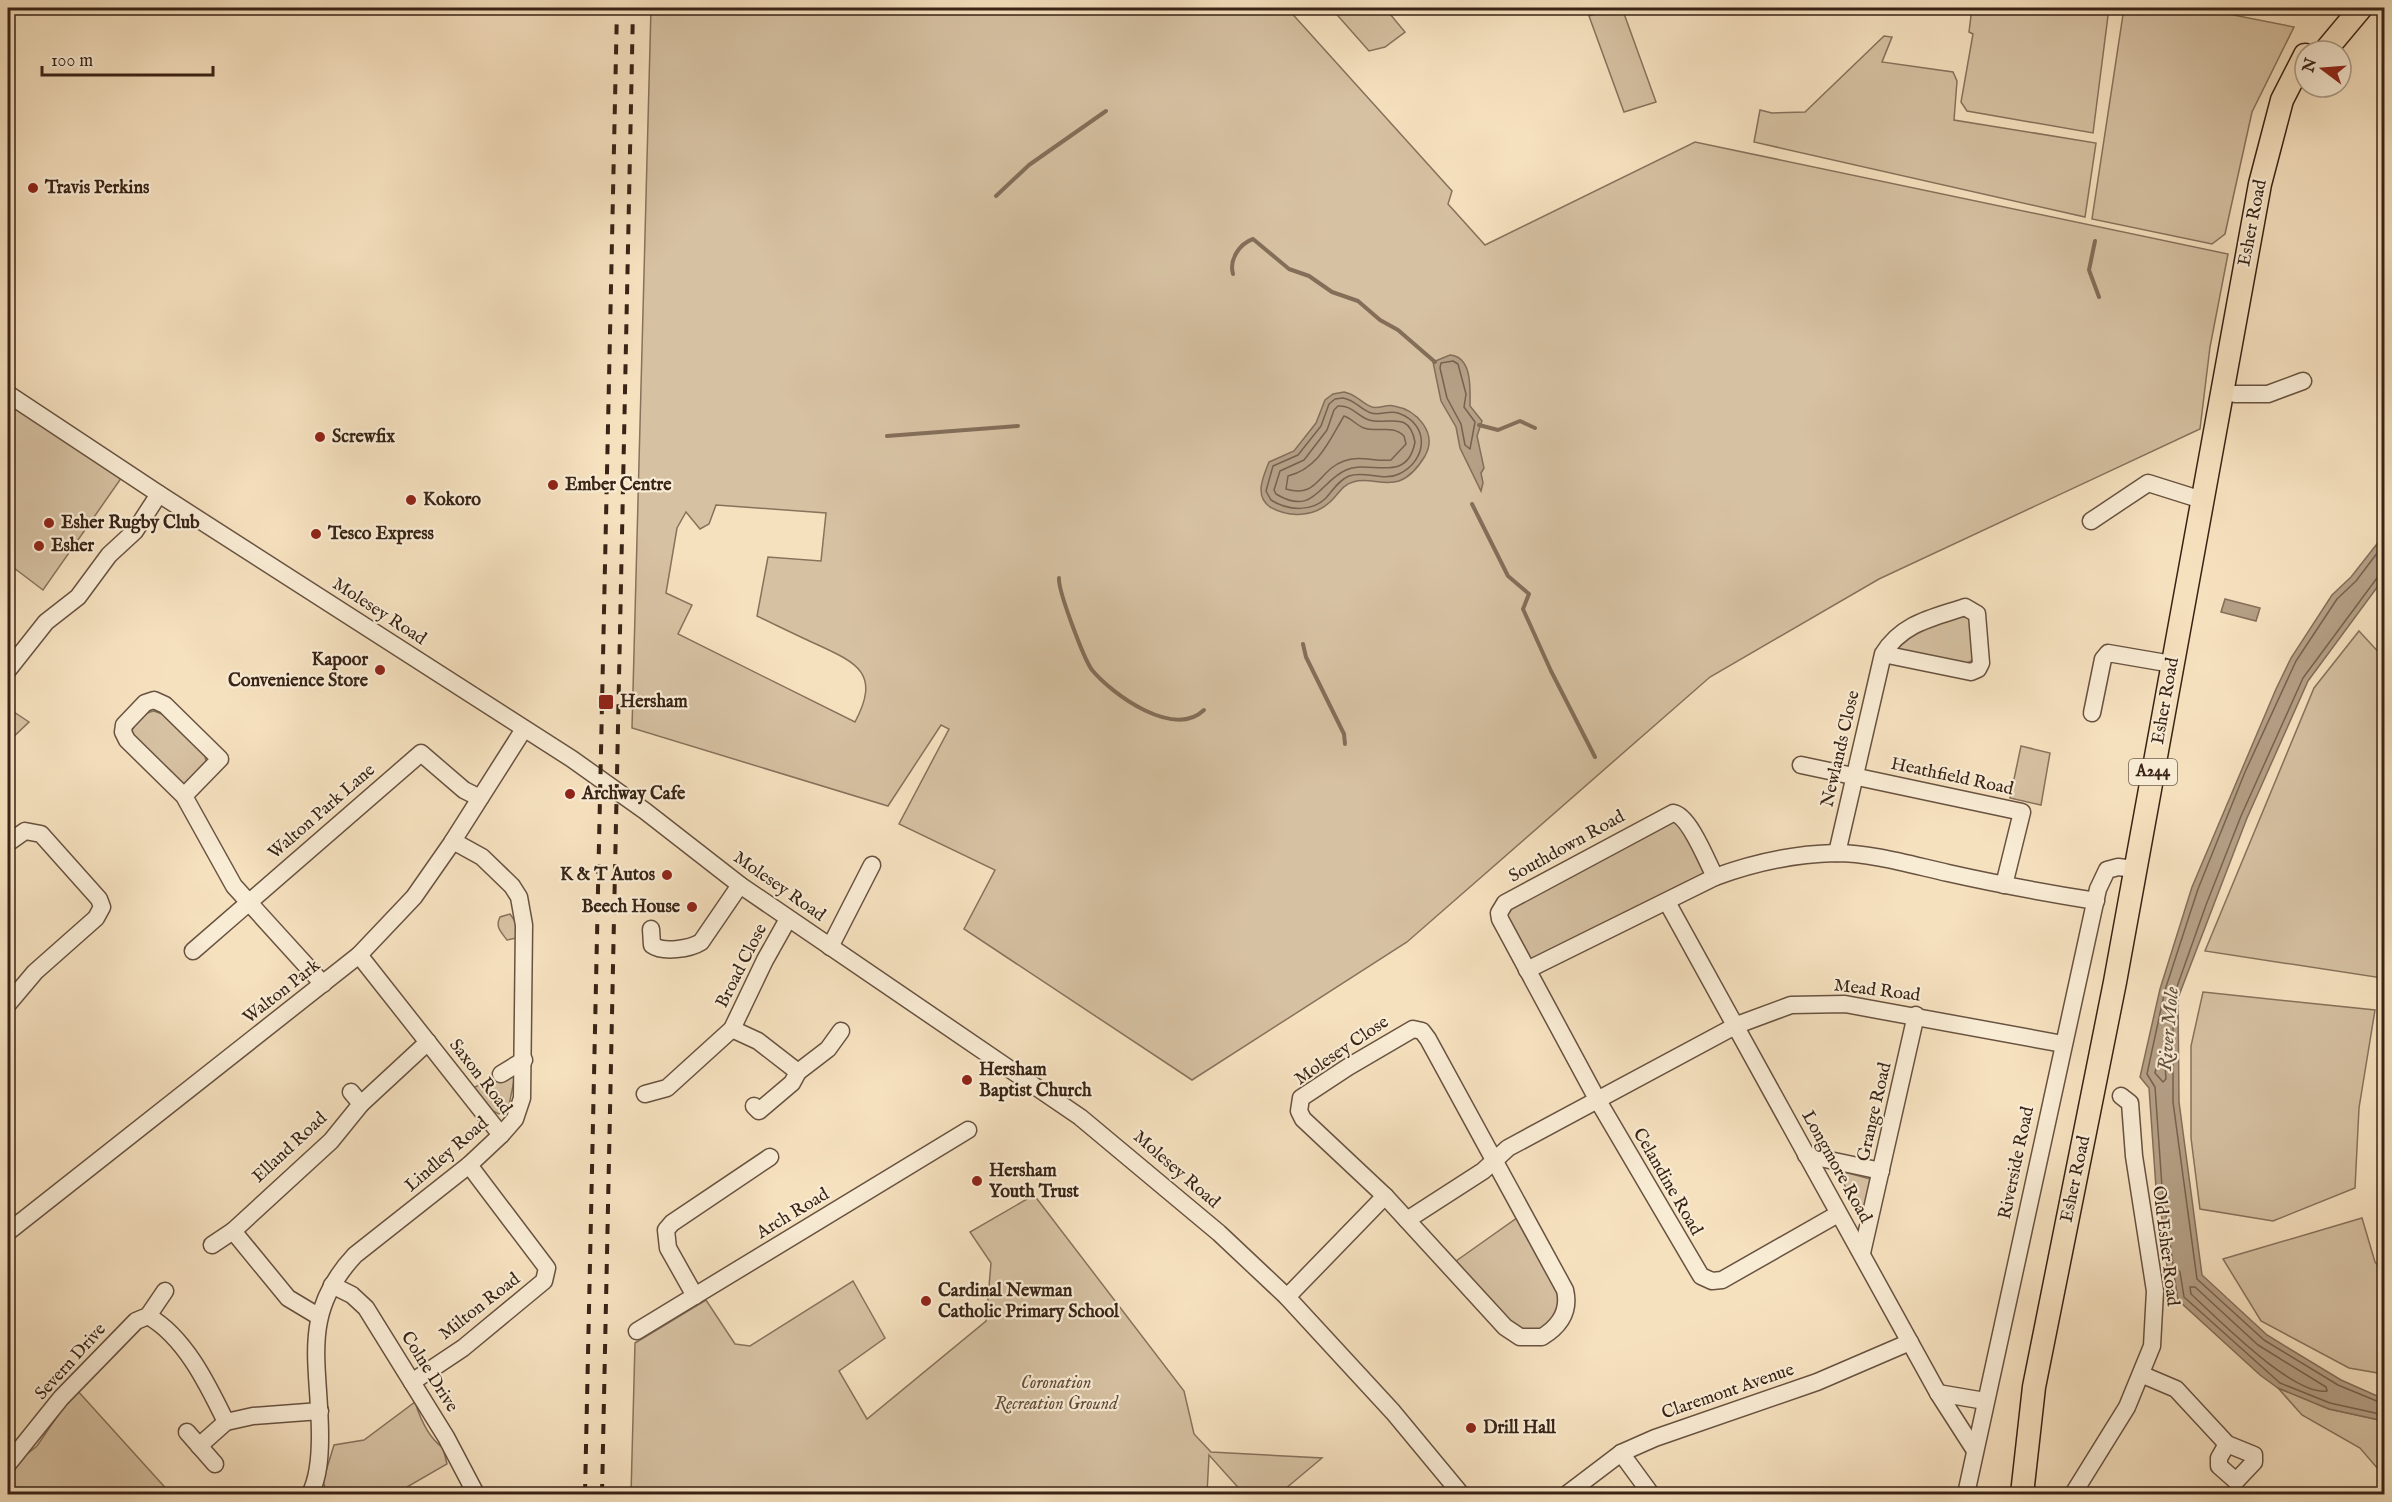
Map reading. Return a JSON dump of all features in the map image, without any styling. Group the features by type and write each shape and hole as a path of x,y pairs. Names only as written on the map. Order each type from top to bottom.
{"main road":[{"path":"2318,39 2343,8"},
{"path":"2335,39 2361,8"},
{"name":"Esher Road","path":"2022,1494 2027,1432 2037,1370 2092,1103 2264,160 2282,100 2293,78"},
{"name":"Esher Road","path":"2035,1494 2048,1377 2109,1081 2277,167 2287,128 2299,99"}],"street":[{"path":"2235,394 2268,394 2303,381"},
{"name":"Molesey Road","path":"8,394 524,729 638,806 788,919 1080,1117 1202,1218 1287,1297 1392,1412 1461,1494"},
{"path":"2091,521 2148,483 2202,500"},
{"path":"8,670 46,622 78,597 109,555 135,531 159,494"},
{"name":"Newlands Close","path":"1837,853 1883,654 1893,638 1917,623 1965,607 1977,614 1981,663 1978,669 1971,672 1883,654"},
{"path":"2092,713 2103,659 2108,653 2172,663"},
{"path":"184,796 220,759 165,705 154,700 145,703 124,725 123,732 127,740 184,796 234,886 323,984"},
{"name":"Walton Park","path":"8,1232 359,956 408,903 453,841 524,729"},
{"name":"Walton Park Lane","path":"193,951 421,753 464,790 480,798"},
{"name":"Heathfield Road","path":"1801,765 2022,812 2004,885"},
{"name":"Southdown Road","path":"1527,970 1500,919 1501,907 1666,814 1678,814 1686,822 1715,876"},
{"path":"8,843 25,831 41,834 99,899 102,907 96,918 35,972 8,1004"},
{"name":"Lindley Road","path":"313,1494 319,1458 320,1411 314,1344 318,1316 332,1285 341,1270 355,1255 469,1165 501,1135 514,1119 522,1098 524,925 519,897 498,870 453,841"},
{"path":"1527,970 1715,876 1773,861 1837,853 1884,859 2004,885 2096,901"},
{"path":"831,946 872,865"},
{"name":"Riverside Road","path":"1966,1494 2063,1044 2101,880 2107,870 2118,867 2135,869"},
{"path":"651,929 652,945 657,949 692,947 701,942 740,885"},
{"name":"Longmore Road","path":"1667,902 1737,1025 1838,1214 1862,1253 1938,1393 1974,1449"},
{"name":"Broad Close","path":"644,1093 667,1088 732,1029 765,960 788,919"},
{"name":"Saxon Road","path":"359,956 501,1135"},
{"name":"Celandine Road","path":"1527,970 1597,1099 1696,1270 1712,1281 1722,1280 1838,1214"},
{"name":"Mead Road","path":"1494,1161 1508,1148 1737,1025 1791,1005 1845,1004 1916,1015 2063,1044"},
{"name":"Grange Road","path":"1862,1253 1916,1015"},
{"path":"732,1029 758,1041 798,1072"},
{"path":"754,1106 759,1110 792,1083 798,1072 828,1049 841,1031"},
{"name":"Molesey Close","path":"1406,1031 1422,1031 1565,1290 1566,1309 1562,1318 1551,1332 1542,1337 1528,1339 1505,1327 1385,1196 1304,1119 1299,1104 1301,1098 1406,1031"},
{"name":"Saxon Road","path":"356,1098 428,1042"},
{"path":"501,1074 524,1060"},
{"name":"Old Esher Road","path":"2073,1494 2118,1422 2143,1375 2152,1346 2155,1291 2135,1167 2130,1103 2121,1096"},
{"name":"Elland Road","path":"212,1245 233,1231 331,1141 356,1098"},
{"name":"Arch Road","path":"637,1331 968,1130"},
{"path":"1806,1155 1881,1172"},
{"path":"695,1296 668,1248 666,1230 672,1223 770,1157"},
{"path":"1407,1220 1483,1172 1494,1161"},
{"name":"Milton Road","path":"412,1382 463,1348 544,1281 547,1268 469,1165"},
{"path":"1287,1297 1385,1196"},
{"path":"233,1231 288,1298 318,1316"},
{"name":"Colne Drive","path":"332,1285 352,1295 366,1308 446,1437 476,1494"},
{"name":"Severn Drive","path":"8,1464 90,1367 136,1321 148,1316 165,1291"},
{"path":"148,1316 158,1322 201,1370 226,1422"},
{"name":"Claremont Avenue","path":"1568,1494 1621,1453 1655,1438 1818,1382 1910,1342"},
{"path":"2143,1375 2176,1389 2227,1444"},
{"path":"1938,1393 1985,1401"},
{"path":"199,1446 226,1422 253,1416 320,1411"},
{"path":"187,1432 215,1464"},
{"path":"1621,1453 1651,1494"}],"green space":[{"path":"651,8 1287,8 1452,191 1448,204 1485,245 1695,142 2228,254 2210,347 2200,429 1879,579 1710,677 1407,942 1192,1080 964,929 995,870 899,824 949,729 941,725 888,806 632,728","holes":["716,505 826,513 821,561 768,557 757,616 843,657 861,672 866,692 855,722 678,634 692,605 666,593 677,528 686,512 700,529 709,524"]},
{"path":"1331,8 1385,8 1405,32 1385,47 1369,51"},
{"path":"1612,8 1622,8 1656,102 1624,112 1589,16"},
{"path":"1972,8 2109,8 2093,133 1967,111 1961,102 1973,34 1969,32"},
{"path":"2124,8 2198,8 2294,27 2252,112 2225,234 2212,244 2092,219"},
{"path":"1884,36 1892,37 1882,62 1953,72 1957,81 1954,120 2096,143 2085,217 1754,142 1760,110 1772,113 1805,112"},
{"name":"Esher Rugby Club","path":"8,403 122,477 43,590 14,568 8,577"},
{"path":"1959,617 1966,617 1973,621 1976,658 1964,665 1902,655 1896,648 1898,642 1929,627"},
{"path":"2359,631 2384,658 2384,966 2382,978 2205,951 2314,688"},
{"path":"8,708 29,722 8,742"},
{"path":"154,711 162,714 205,756 206,762 184,788 131,734 139,719"},
{"path":"2021,746 2050,753 2041,805 2010,798"},
{"path":"1673,813 1715,877 1527,970 1501,907"},
{"path":"510,914 517,924 517,938 507,940 498,924 500,917"},
{"path":"2203,992 2375,1010 2359,1108 2355,1188 2273,1221 2200,1209 2191,1138 2191,1046"},
{"path":"511,1073 515,1076 508,1110 499,1114 489,1109 473,1088 501,1074"},
{"path":"1837,1170 1870,1179 1864,1217 1861,1218"},
{"name":"Coronation Recreation Ground","path":"1034,1195 1184,1391 1194,1434 1211,1452 1322,1458 1279,1494 1244,1494 1209,1455 1207,1494 631,1494 635,1343 706,1300 735,1344 750,1346 853,1281 885,1338 839,1371 867,1419 986,1321 991,1263 970,1232"},
{"path":"1524,1213 1566,1309 1528,1339 1449,1266"},
{"path":"2362,1218 2375,1262 2384,1273 2384,1374 2349,1368 2261,1321 2223,1259"},
{"path":"2278,1388 2329,1409 2384,1421 2384,1476 2360,1448 2302,1415"},
{"path":"76,1389 171,1494 8,1494 8,1469 37,1446"},
{"path":"415,1402 433,1439 443,1448 447,1464 395,1494 332,1494 326,1491 323,1481 334,1445 364,1440"}],"water":[{"path":"1450,355 1457,357 1466,368 1470,383 1470,406 1482,421 1477,436 1484,468 1481,473 1483,483 1481,491 1460,448 1456,427 1441,401 1433,362"},
{"path":"1344,392 1372,407 1394,406 1410,412 1417,418 1427,431 1429,439 1423,460 1410,474 1399,481 1387,483 1364,480 1349,483 1317,511 1293,514 1270,507 1265,503 1261,492 1262,480 1269,462 1294,451 1316,423 1325,400 1333,394"},
{"name":"River Mole","path":"2384,535 2384,578 2308,681 2247,818 2178,998 2179,1102 2202,1275 2267,1335 2341,1380 2384,1399 2384,1421 2329,1409 2278,1388 2260,1375 2178,1300 2174,1274 2167,1268 2164,1229 2156,1188 2149,1088 2140,1077 2160,989 2192,887 2276,689 2291,658 2332,595 2351,577"},
{"path":"2225,599 2260,608 2256,621 2221,612"}],"waterway":[{"path":"996,196 1029,165 1106,111"},
{"path":"1233,274 1232,263 1236,253 1253,239 1289,269 1309,276 1332,292 1358,301 1380,320 1398,330 1435,362"},
{"path":"2095,241 2089,270 2099,297"},
{"path":"1479,425 1498,430 1520,421 1535,428"},
{"path":"887,436 1018,426"},
{"path":"1472,504 1508,576 1529,594 1523,609 1551,671 1595,757"},
{"path":"1059,578 1067,610 1083,653 1092,670 1114,691 1161,717 1177,720 1191,718 1204,710"},
{"path":"1303,644 1306,657 1344,734 1345,744"}],"railway":[{"path":"585,1494 617,8"},
{"path":"602,1494 633,8"}],"place":[{"name":"Travis Perkins","path":"33,188"},
{"name":"Screwfix","path":"320,437"},
{"name":"Ember Centre","path":"553,485"},
{"name":"Kokoro","path":"411,500"},
{"name":"Esher Rugby Club","path":"49,523"},
{"name":"Tesco Express","path":"316,534"},
{"name":"Esher","path":"39,546"},
{"name":"Kapoor Convenience Store","path":"380,670"},
{"name":"Hersham","path":"606,702"},
{"name":"Archway Cafe","path":"570,794"},
{"name":"K & T Autos","path":"667,875"},
{"name":"Beech House","path":"692,907"},
{"name":"Hersham Baptist Church","path":"967,1080"},
{"name":"Hersham Youth Trust","path":"977,1181"},
{"name":"Cardinal Newman Catholic Primary School","path":"926,1301"},
{"name":"Drill Hall","path":"1471,1428"}]}
